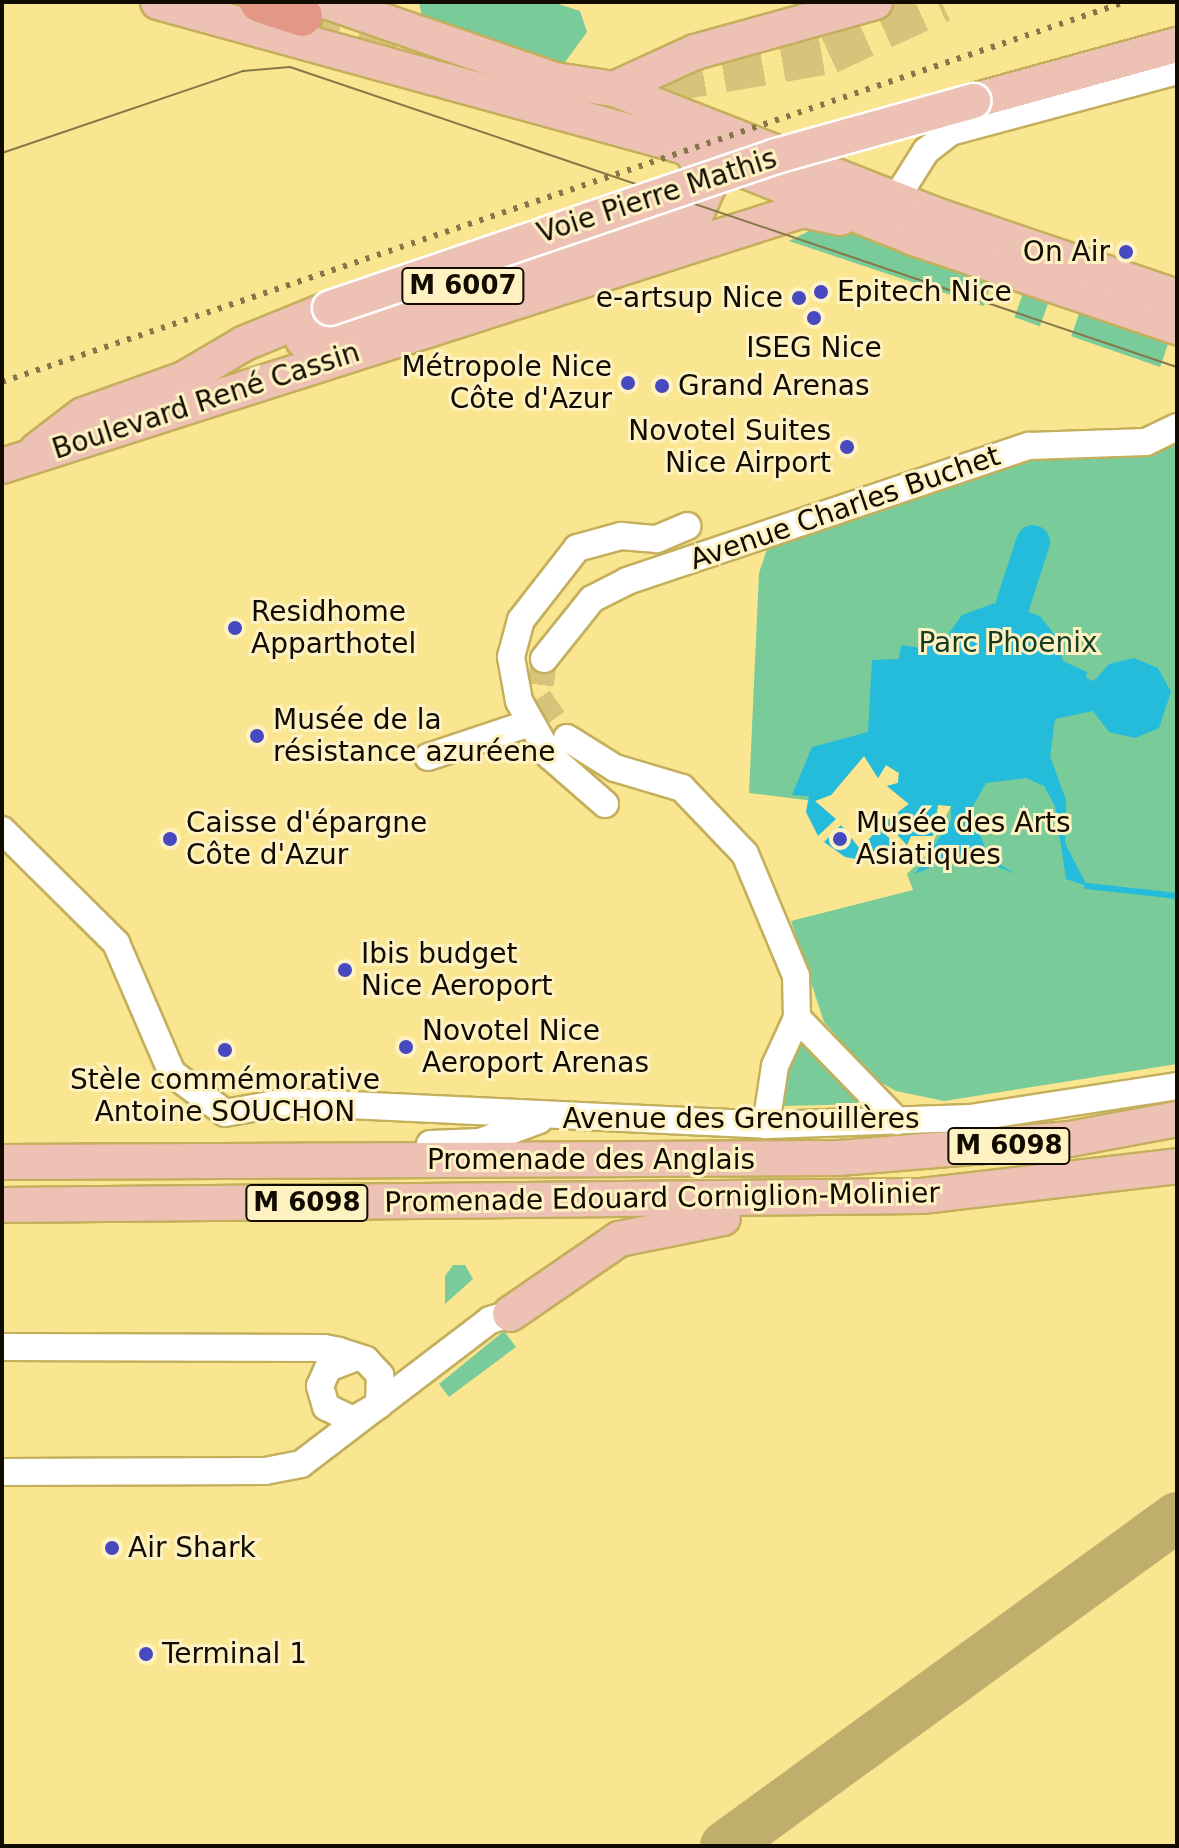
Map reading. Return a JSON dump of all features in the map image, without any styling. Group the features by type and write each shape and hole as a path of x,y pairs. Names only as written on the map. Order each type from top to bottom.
{"highway":[{"path":"260,2 315,9"}],"main road":[{"name":"Boulevard René Cassin","path":"158,2 372,55 601,120 780,179 914,238"},
{"path":"601,120 614,89 695,52 875,2"},
{"path":"315,9 392,12 555,80 614,89 808,159 895,200 1177,297"},
{"path":"372,55 392,12"},
{"name":"Voie Pierre Mathis","path":"15,462 83,415 184,379 245,343 330,308 776,156 1177,45"},
{"name":"Boulevard René Cassin","path":"303,340 623,233 682,226 699,215 707,174 682,146"},
{"name":"Boulevard René Cassin","path":"15,462 811,209 914,238 1177,327"},
{"name":"Promenade des Anglais","path":"2,1162 839,1158 1023,1144 1177,1119"},
{"name":"Promenade Edouard Corniglion-Molinier","path":"2,1205 922,1196 1177,1166"},
{"path":"510,1314 593,1253 649,1228 922,1196"}],"street":[{"path":"895,200 926,151 950,132 1177,71"},
{"name":"Avenue Charles Buchet","path":"544,659 592,599 627,581 1029,446 1146,442 1177,427"},
{"path":"605,804 550,756 530,723 511,657 521,620 557,570 597,539 657,539 687,526"},
{"path":"428,757 530,723"},
{"path":"567,738 615,768 661,776 698,805 745,854 780,926 796,976 797,1018 775,1066 766,1125"},
{"name":"Avenue des Grenouillères","path":"2,830 116,943 172,1073 210,1106 230,1114 286,1102 542,1119 766,1125 897,1121 1048,1110 1177,1086"},
{"path":"797,1018 897,1121"},
{"name":"Avenue des Grenouillères","path":"321,1160 358,1145 480,1142 542,1119"},
{"path":"2,1472 265,1471 308,1461 372,1413 423,1369 510,1314"},
{"path":"2,1347 291,1345 423,1369"},
{"path":"361,1359 328,1368 321,1397 343,1419 372,1413"},
{"path":"361,1359 383,1385 372,1413"}],"green space":[{"path":"419,2 552,2 580,11 587,32 563,65 422,17"},
{"path":"827,222 993,278 984,306 789,241"},
{"path":"1025,288 1050,297 1040,326 1014,317"},
{"path":"1081,308 1170,339 1160,367 1071,336"},
{"name":"Parc Phoenix","path":"1177,445 1177,1064 944,1101 896,1091 875,1079 824,1022 791,921 913,890 907,874 927,854 951,806 938,805 933,836 911,836 907,845 885,822 909,804 887,786 898,783 899,773 886,765 878,778 864,756 831,795 814,801 749,793 759,573 767,549 1038,457"},
{"path":"796,1034 868,1104 781,1106 781,1072"},
{"path":"453,1265 465,1265 473,1279 445,1304 445,1276"},
{"path":"504,1331 516,1347 449,1397 439,1384"}],"water":[{"path":"998,602 1040,616 1057,638 1063,661 1087,672 1086,678 1094,681 1109,664 1134,658 1158,668 1171,692 1159,728 1135,738 1109,732 1093,711 1055,719 1050,756 1066,800 1065,843 1087,886 1066,879 1055,806 1044,786 1026,778 986,783 970,811 989,857 1015,874 964,852 915,874 951,820 951,806 938,805 933,836 911,836 907,845 885,822 909,804 887,786 898,783 899,773 886,765 878,778 864,756 831,795 815,801 836,819 818,836 806,812 809,796 792,795 812,747 868,732 872,660 899,659 901,645 927,649 931,637 945,639 962,615"},
{"path":"841,825 860,849 879,828 902,851 872,862 845,857 824,842"}],"waterway":[{"path":"1013,604 1033,542"},
{"path":"1087,886 1177,896"}],"taxiway":[{"path":"725,1846 1177,1517"}],"tunnel":[{"path":"605,93 829,54 942,2"},
{"path":"302,16 515,83"},
{"path":"544,659 539,698 567,738"}],"tram line":[{"path":"2,153 243,71 290,67 1177,367"}],"railway":[{"path":"2,382 1125,2"}],"place":[{"name":"On Air","path":"1126,252"},
{"name":"Epitech Nice","path":"821,292"},
{"name":"e-artsup Nice","path":"799,298"},
{"name":"ISEG Nice","path":"814,318"},
{"name":"Métropole Nice Côte d'Azur","path":"628,383"},
{"name":"Grand Arenas","path":"662,386"},
{"name":"Novotel Suites Nice Airport","path":"847,447"},
{"name":"Residhome Apparthotel","path":"235,628"},
{"name":"Musée de la résistance azuréene","path":"257,736"},
{"name":"Caisse d'épargne Côte d'Azur","path":"170,839"},
{"name":"Musée des Arts Asiatiques","path":"840,839"},
{"name":"Ibis budget Nice Aeroport","path":"345,970"},
{"name":"Novotel Nice Aeroport Arenas","path":"406,1047"},
{"name":"Stèle commémorative Antoine SOUCHON","path":"225,1050"},
{"name":"Air Shark","path":"112,1548"},
{"name":"Terminal 1","path":"146,1654"}]}
